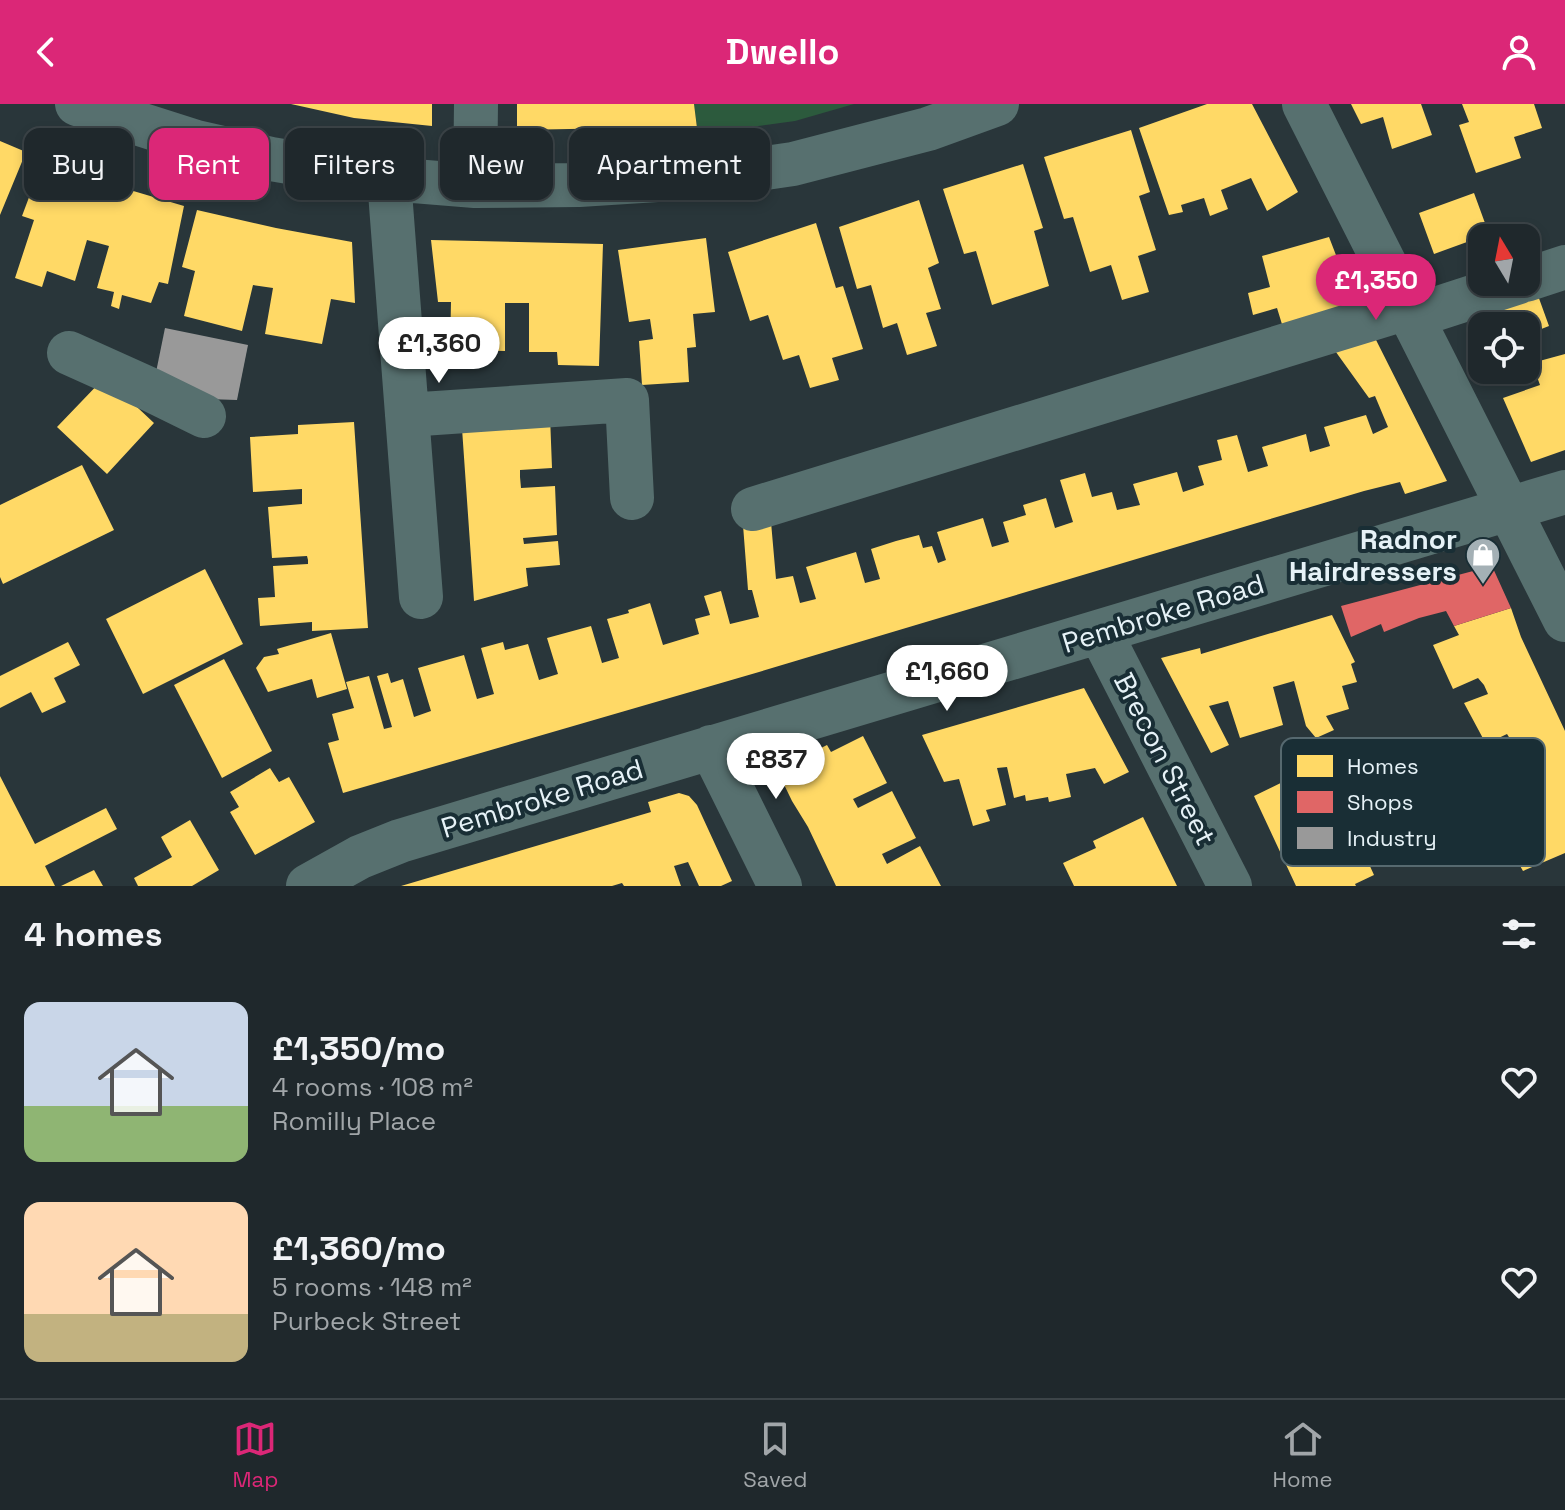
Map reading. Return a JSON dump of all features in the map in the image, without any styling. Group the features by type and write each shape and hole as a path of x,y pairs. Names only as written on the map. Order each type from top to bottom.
{"street":[{"path":"77,104 196,142 285,161"},
{"path":"476,104 476,128"},
{"path":"553,185 704,177 793,164 928,129 997,104"},
{"path":"1304,104 1565,620"},
{"path":"391,200 421,597"},
{"path":"1540,275 1565,267"},
{"path":"753,509 1468,296"},
{"path":"69,353 204,416"},
{"path":"407,415 627,400 632,498"},
{"name":"Pembroke Road","path":"308,886 360,857 400,841 1565,492"},
{"name":"Brecon Street","path":"1100,632 1230,886"},
{"path":"711,747 780,886"}],"green space":[{"path":"694,104 854,104 795,121 743,128 697,128"}],"building: Homes":[{"path":"291,104 432,104 432,126 354,118"},
{"path":"517,104 694,104 697,128 553,129 517,128"},
{"path":"1207,104 1252,104 1298,192 1267,211 1251,178 1221,190 1228,209 1210,216 1204,198 1181,205 1183,212 1169,215 1139,128"},
{"path":"1351,104 1421,104 1432,135 1392,149 1383,117 1361,124"},
{"path":"1462,104 1534,104 1542,128 1514,137 1521,158 1476,173 1459,125 1469,122"},
{"path":"1131,130 1150,192 1139,196 1156,250 1138,256 1149,292 1122,300 1111,265 1090,272 1073,217 1064,219 1044,157"},
{"path":"0,141 24,151 24,157 0,215"},
{"path":"1023,164 1043,228 1034,231 1049,286 992,305 976,251 964,254 943,189"},
{"path":"133,191 149,196 149,200 164,200 184,206 168,284 159,282 151,303 122,295 119,309 111,306 114,292 97,288 109,246 87,240 75,281 47,271 42,287 15,278 34,220 22,216 28,200 133,200"},
{"path":"1474,193 1485,224 1468,224 1468,242 1434,254 1419,213"},
{"path":"919,200 939,263 928,268 941,309 926,313 937,346 907,355 897,323 883,328 871,285 857,289 839,227"},
{"path":"197,210 352,242 355,303 331,299 322,344 265,334 273,288 253,285 242,331 184,316 195,271 182,267"},
{"path":"816,223 836,288 843,286 863,349 832,358 839,380 810,388 799,355 783,360 768,315 750,321 728,252"},
{"path":"1329,237 1358,312 1285,334 1277,308 1253,315 1248,293 1270,287 1262,256"},
{"path":"706,238 715,312 693,314 696,347 687,348 689,382 642,385 639,341 653,339 650,319 629,322 618,250"},
{"path":"431,240 603,244 599,366 558,365 557,352 529,352 529,303 505,303 505,351 450,350 451,302 438,302"},
{"path":"1493,296 1538,296 1549,326 1540,330 1540,312 1499,312"},
{"path":"1370,328 1447,481 1405,494 1400,482 1364,491 343,793 328,743 339,740 332,714 354,708 346,682 369,676 384,729 392,727 377,676 388,673 391,683 403,679 414,717 431,711 418,668 464,655 477,699 494,694 481,648 503,642 505,650 528,644 539,680 558,674 547,638 591,626 602,663 619,658 607,619 650,603 663,645 699,634 695,619 710,615 704,596 721,591 730,624 759,617 752,590 748,590 743,525 771,522 776,579 793,576 800,603 816,599 806,567 856,552 865,583 880,579 871,549 896,541 919,535 923,548 932,546 938,563 946,560 937,532 983,518 992,547 1009,542 1003,522 1026,515 1023,505 1046,498 1055,528 1073,522 1060,480 1085,473 1092,497 1112,492 1117,510 1140,505 1133,484 1177,472 1183,492 1204,485 1198,466 1222,460 1217,440 1237,435 1248,472 1268,466 1262,447 1306,434 1310,452 1330,446 1324,427 1366,415 1373,434 1388,427 1375,396 1369,398 1328,341"},
{"path":"1565,354 1565,450 1531,462 1503,398 1540,385 1540,361"},
{"path":"105,377 154,423 107,474 57,427"},
{"path":"461,414 550,416 552,468 520,470 520,477 521,488 555,486 557,535 523,538 524,544 558,541 560,565 526,568 528,586 474,601"},
{"path":"354,422 368,628 312,631 312,622 260,626 258,598 275,597 273,566 308,564 308,560 307,556 272,558 268,507 302,504 302,489 253,492 250,437 298,434 298,425"},
{"path":"82,465 114,530 3,584 0,577 0,505"},
{"path":"205,569 243,644 143,694 106,619"},
{"path":"1511,608 1521,637 1565,731 1565,853 1545,862 1545,738 1510,738 1507,734 1499,738 1483,738 1464,703 1488,694 1484,685 1478,678 1453,689 1433,645 1459,635 1454,626"},
{"path":"1332,615 1355,662 1351,664 1357,682 1342,686 1349,709 1326,716 1334,730 1316,738 1306,726 1294,681 1273,687 1283,725 1240,738 1228,701 1209,706 1229,745 1211,753 1161,658 1200,648 1201,654"},
{"path":"331,633 347,689 317,698 312,679 268,692 256,668 264,657 279,654 277,649"},
{"path":"68,642 80,665 54,678 66,702 42,713 31,692 0,708 0,676"},
{"path":"224,659 272,751 222,778 174,685"},
{"path":"1084,688 1129,772 1104,784 1095,768 1066,774 1071,797 1049,802 1048,797 1026,801 1025,795 1014,798 1007,767 997,768 1006,805 986,810 990,821 973,826 959,779 944,782 922,735"},
{"path":"863,736 887,783 853,799 858,808 892,791 916,838 882,854 887,864 920,846 941,886 836,886 777,770 827,745 831,752"},
{"path":"270,768 279,782 289,777 315,822 255,855 230,812 239,807 230,792"},
{"path":"0,776 35,844 106,808 117,829 45,866 55,886 0,886"},
{"path":"1281,783 1281,854 1254,796"},
{"path":"679,793 689,796 697,805 732,881 721,886 699,886 688,862 674,866 681,886 624,886 622,883 612,886 401,886 651,812 648,802"},
{"path":"1143,817 1177,886 1074,886 1063,863 1096,848 1093,841"},
{"path":"190,820 219,870 192,886 138,886 134,878 172,857 161,837"},
{"path":"1287,866 1370,866 1374,875 1356,886 1296,886"},
{"path":"94,870 103,886 61,886"}],"building: Shops":[{"path":"1492,566 1511,608 1454,626 1446,611 1384,632 1381,624 1351,637 1341,606"}],"building: Industry":[{"path":"165,328 248,345 237,400 207,399 153,387"}],"place":[{"name":"Radnor Hairdressers","path":"1483,586"}]}
